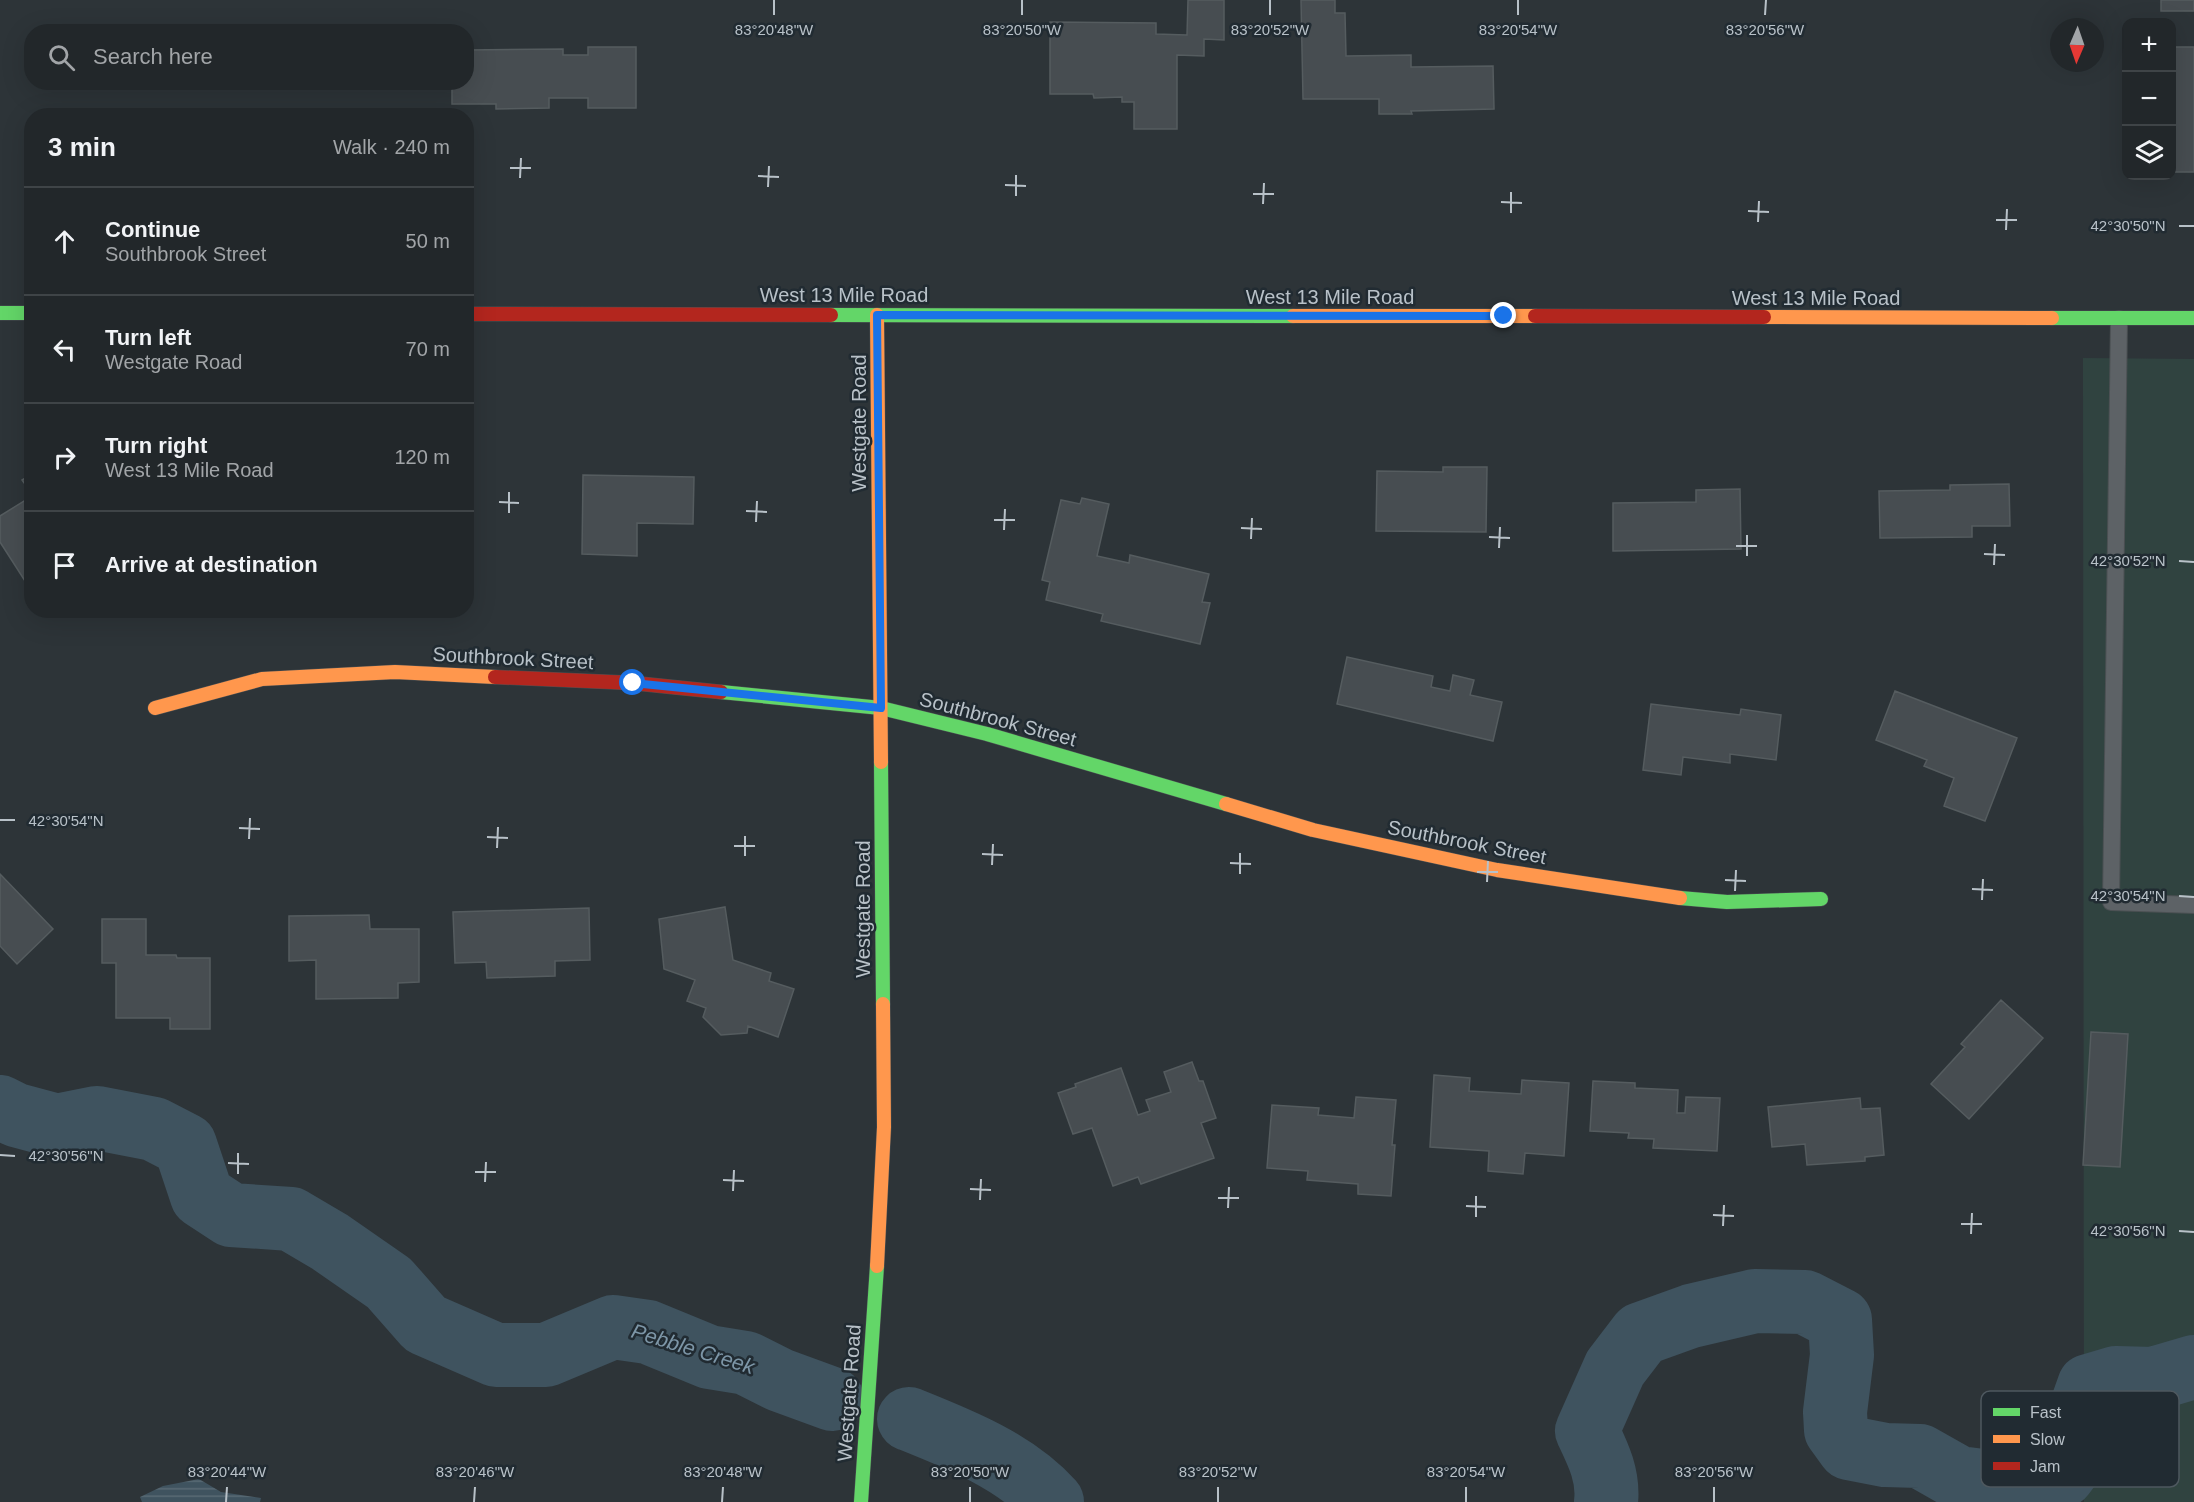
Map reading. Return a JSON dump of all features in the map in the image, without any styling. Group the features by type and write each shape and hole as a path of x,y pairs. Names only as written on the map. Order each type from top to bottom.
{"street":[{"path":"0,313 24,313"},
{"name":"West 13 Mile Road","path":"474,314 2194,318"},
{"name":"Westgate Road","path":"861,1502 872,1357 884,1127 877,315"},
{"name":"Southbrook Street","path":"155,708 262,679 395,672 633,683 881,708 987,734 1313,830 1497,870 1669,897 1727,902 1821,899"}],"lane":[{"path":"2119,319 2111,902 2194,905"}],"green space":[{"path":"2083,358 2194,359 2194,1502 2084,1502 2084,1487 2179,1487 2179,1391 2084,1391"}],"water":[{"path":"199,1479 221,1492 261,1498 260,1502 142,1502 140,1497 163,1486"}],"building":[{"path":"1188,0 1224,0 1224,40 1204,39 1204,56 1177,55 1177,129 1134,129 1134,102 1122,102 1122,97 1094,98 1093,94 1050,94 1050,22 1156,23 1156,34 1187,35"},
{"path":"1301,0 1335,0 1335,13 1345,13 1346,56 1411,55 1411,67 1493,66 1494,109 1379,114 1379,99 1303,99"},
{"path":"2161,0 2194,0 2194,11 2161,11"},
{"path":"588,47 636,47 636,108 588,108 588,98 549,98 549,108 496,109 496,104 452,104 452,90 474,90 474,50 563,49 563,55 588,55"},
{"path":"2176,47 2194,47 2194,172 2176,172"},
{"path":"1443,467 1487,467 1486,532 1376,531 1377,471 1443,472"},
{"path":"583,475 694,477 693,524 637,523 637,556 582,554"},
{"path":"2009,484 2010,526 1972,526 1972,537 1880,538 1879,491 1950,490 1950,485"},
{"path":"1740,489 1741,549 1613,551 1613,503 1696,502 1696,490"},
{"path":"1082,498 1109,504 1097,556 1129,563 1130,555 1209,574 1202,602 1210,603 1200,644 1101,621 1103,614 1046,600 1050,582 1042,580 1061,500 1080,504"},
{"path":"24,501 24,579 0,542 0,516"},
{"path":"1347,657 1433,676 1431,687 1450,691 1453,675 1474,680 1470,695 1502,702 1493,741 1337,704"},
{"path":"1895,691 2017,738 1985,821 1944,806 1954,778 1924,766 1927,760 1876,740"},
{"path":"1651,704 1740,715 1741,709 1781,715 1776,760 1730,754 1730,763 1683,757 1681,775 1643,770"},
{"path":"0,874 53,929 17,964 0,946"},
{"path":"725,907 733,960 771,973 769,981 794,989 778,1037 748,1026 747,1033 721,1035 703,1017 706,1008 687,1001 695,980 664,969 659,919"},
{"path":"589,908 590,960 555,961 555,976 487,978 486,962 455,963 453,912"},
{"path":"369,915 370,929 419,929 419,982 398,983 398,998 316,999 316,960 289,961 289,916"},
{"path":"102,919 146,919 146,955 210,958 210,1029 170,1029 170,1018 116,1018 116,963 102,963"},
{"path":"2001,1000 2043,1038 1969,1119 1931,1084 1965,1047 1961,1044"},
{"path":"2091,1032 2128,1034 2120,1167 2083,1165"},
{"path":"1192,1062 1199,1081 1203,1081 1216,1118 1201,1123 1214,1158 1141,1184 1138,1177 1113,1186 1092,1128 1073,1134 1058,1093 1076,1087 1075,1084 1121,1068 1138,1115 1150,1111 1146,1100 1171,1092 1164,1072"},
{"path":"1434,1075 1470,1078 1469,1091 1521,1094 1522,1080 1569,1083 1564,1156 1525,1153 1523,1174 1488,1171 1489,1151 1430,1147"},
{"path":"1593,1081 1635,1083 1635,1088 1678,1090 1677,1113 1685,1113 1686,1097 1720,1098 1717,1151 1653,1148 1654,1139 1628,1138 1629,1133 1590,1131"},
{"path":"1356,1097 1396,1100 1391,1196 1358,1194 1358,1184 1307,1180 1308,1171 1267,1168 1272,1105 1319,1108 1318,1115 1354,1118"},
{"path":"1860,1098 1861,1109 1880,1108 1884,1155 1865,1157 1865,1161 1807,1165 1805,1144 1772,1147 1768,1107"}],"waterway":[{"name":"Pebble Creek","path":"0,1107 16,1115 57,1126 97,1118 154,1129 185,1145 202,1196 231,1215 291,1219 330,1242 389,1283 425,1324 496,1355 546,1355 613,1327 648,1332 709,1357 746,1363 780,1380 832,1399"},
{"name":"Pebble Creek","path":"1606,1502 1604,1474 1587,1431 1615,1368 1641,1334 1691,1316 1755,1301 1805,1302 1840,1320 1842,1355 1835,1412 1836,1430 1849,1448 1885,1455 1920,1456 1959,1478 1981,1481"},
{"name":"Pebble Creek","path":"2087,1391 2089,1386 2116,1378 2153,1379 2194,1367"},
{"name":"Pebble Creek","path":"909,1419 966,1443 1004,1463 1037,1487 1052,1502"}],"traffic: fast":[{"path":"0,313 24,313"},
{"path":"831,315 1293,316"},
{"path":"2052,318 2194,318"},
{"path":"721,692 881,708 987,734 1226,804"},
{"path":"881,762 883,1004"},
{"path":"1680,898 1727,902 1821,899"},
{"path":"861,1502 877,1266"}],"traffic: slow":[{"path":"877,315 881,762"},
{"path":"1293,316 1535,316"},
{"path":"1764,317 2052,318"},
{"path":"155,708 262,679 395,672 495,677"},
{"path":"1226,804 1313,830 1497,870 1680,898"},
{"path":"877,1266 884,1127 883,1004"}],"traffic: jam":[{"path":"474,314 831,315"},
{"path":"1535,316 1764,317"},
{"path":"495,677 633,683 721,692"}],"route":[{"path":"633,683 881,708 877,315 1504,316"}]}
